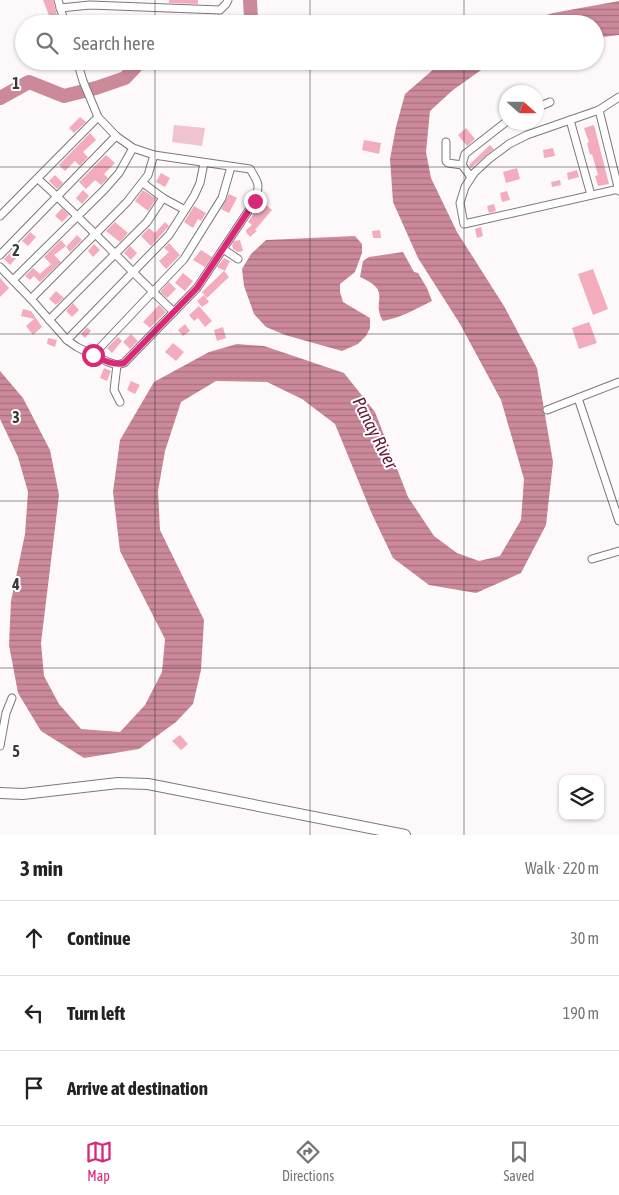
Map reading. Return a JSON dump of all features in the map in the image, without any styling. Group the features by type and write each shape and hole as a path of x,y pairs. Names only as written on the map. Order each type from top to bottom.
{"main road":[{"path":"0,793 23,794 118,783 148,784 405,835"}],"street":[{"path":"58,0 62,15"},
{"path":"173,0 173,8"},
{"path":"199,9 200,0"},
{"path":"60,8 90,3 117,3 220,10 228,0"},
{"path":"0,267 31,298 67,340 93,355 117,365 124,363 197,288 255,201 259,182 250,170 154,155 133,148 116,136 98,117 80,70"},
{"path":"599,110 619,190 464,224 460,203 465,187 489,159 509,144 527,135 599,110 619,97"},
{"path":"544,105 550,102"},
{"path":"0,216 38,180 98,117"},
{"path":"570,120 591,195"},
{"path":"462,165 465,154 499,127"},
{"path":"0,255 116,136"},
{"path":"446,142 446,161 462,165 471,178"},
{"path":"14,280 119,173 133,148"},
{"path":"31,298 127,202 148,175 154,155"},
{"path":"67,340 170,235 200,183 204,163"},
{"path":"93,355 184,259 222,198 231,167"},
{"path":"38,180 95,233 174,312"},
{"path":"143,182 163,198 185,210"},
{"path":"49,320 146,222 163,198"},
{"path":"223,248 238,259"},
{"path":"117,365 114,390 120,402"},
{"path":"547,410 619,382"},
{"path":"578,398 619,521"},
{"path":"592,559 619,551"},
{"path":"0,746 6,713 12,698"}],"shaded area":[{"path":"174,125 205,128 202,146 172,142"}],"water":[{"path":"619,1 619,35 604,37 604,15 546,15"},
{"name":"Panay River","path":"433,70 481,70 453,90 430,111 426,152 431,178 457,232 504,306 537,368 553,462 546,525 521,573 476,593 429,585 393,558 372,514 335,424 302,399 267,382 216,381 181,402 165,451 158,491 160,530 204,620 201,670 193,704 176,722 139,749 84,758 41,731 18,693 9,645 11,601 25,534 28,492 18,457 0,419 0,371 23,398 50,450 59,495 41,643 44,676 59,704 81,729 120,732 145,705 162,672 165,639 120,551 113,492 120,440 154,382 209,352 237,344 264,346 344,373 375,412 408,497 434,536 457,553 479,561 500,556 521,520 524,479 501,400 460,324 418,258 393,202 390,159 405,94"},
{"path":"355,236 362,244 362,253 355,272 340,284 340,292 343,302 370,318 370,328 366,336 358,344 342,351 285,335 266,327 254,314 244,286 242,269 251,254 266,240"},
{"path":"403,252 414,272 418,273 427,288 432,301 402,315 383,321 379,307 379,292 370,282 360,277 363,261 369,257"}],"building":[{"path":"43,0 53,0 57,15 49,15"},
{"path":"169,0 198,0 198,4 169,3"},
{"path":"80,117 86,122 74,133 69,128"},
{"path":"594,125 609,184 598,186 595,176 598,175 592,154 590,155 587,143 589,142 584,128"},
{"path":"466,128 475,139 467,146 458,135"},
{"path":"90,133 96,140 83,152 88,157 80,166 75,161 65,171 59,165"},
{"path":"364,140 381,143 379,154 362,150"},
{"path":"490,145 494,149 471,168 469,165"},
{"path":"553,148 555,156 544,158 543,150"},
{"path":"106,155 115,163 104,174 108,178 101,185 95,180 86,189 79,182"},
{"path":"517,168 520,179 506,183 503,172"},
{"path":"577,170 579,177 568,180 567,173"},
{"path":"161,173 170,178 165,187 156,182"},
{"path":"55,175 63,183 57,189 49,181"},
{"path":"560,180 561,185 552,187 551,182"},
{"path":"83,190 89,196 82,204 76,198"},
{"path":"143,190 156,199 148,211 135,201"},
{"path":"507,191 510,200 502,202 500,193"},
{"path":"229,194 237,198 229,213 221,209"},
{"path":"262,201 272,210 255,230 257,231 250,237 246,230 252,225 248,222"},
{"path":"494,204 496,211 489,213 487,206"},
{"path":"194,206 206,213 201,221 198,219 193,228 184,222"},
{"path":"62,208 69,215 62,222 55,216"},
{"path":"115,222 128,233 120,242 106,231"},
{"path":"165,222 169,226 151,246 141,236 149,228 155,233"},
{"path":"481,227 483,236 477,238 475,229"},
{"path":"380,230 381,238 373,238 372,231"},
{"path":"30,232 36,237 28,246 22,241"},
{"path":"77,235 82,240 70,252 66,247"},
{"path":"61,240 66,246 54,255 61,262 40,282 34,276 30,280 25,276 33,268 40,274 51,264 44,257"},
{"path":"240,240 243,251 238,252 233,249 232,245 234,241"},
{"path":"169,243 180,255 166,269 159,261 169,252 164,248"},
{"path":"94,244 100,250 93,257 88,251"},
{"path":"130,246 137,253 131,260 124,253"},
{"path":"13,250 19,255 10,265 4,259"},
{"path":"201,250 212,257 205,267 193,260"},
{"path":"224,258 230,261 225,271 217,267"},
{"path":"593,269 608,309 593,315 578,274"},
{"path":"224,271 229,277 207,298 202,292"},
{"path":"183,273 193,281 185,291 175,283"},
{"path":"0,278 9,288 0,297"},
{"path":"169,282 176,289 167,298 160,292"},
{"path":"56,291 64,298 56,305 49,299"},
{"path":"204,295 209,302 202,307 197,301"},
{"path":"73,303 79,310 72,317 66,311"},
{"path":"159,305 166,312 150,328 143,322"},
{"path":"199,306 212,321 205,327 198,318 194,321 189,315"},
{"path":"23,309 31,311 42,327 33,335 26,326 34,319 21,316"},
{"path":"589,322 597,343 579,349 572,328"},
{"path":"185,324 190,331 183,336 178,330"},
{"path":"87,327 91,331 85,338 81,334"},
{"path":"223,327 226,338 217,341 214,330"},
{"path":"131,334 138,341 130,349 123,342"},
{"path":"118,337 122,341 112,353 107,348"},
{"path":"48,338 57,340 55,347 47,344"},
{"path":"173,343 184,352 176,361 165,352"},
{"path":"104,368 111,371 107,381 100,378"},
{"path":"131,381 140,385 135,394 127,390"},
{"path":"180,735 188,744 181,750 172,741"}],"waterway":[{"path":"250,0 251,15"},
{"path":"0,98 29,82 64,96 125,78 133,70"}],"route":[{"path":"93,355 117,365 124,363 197,288 255,201"}]}
